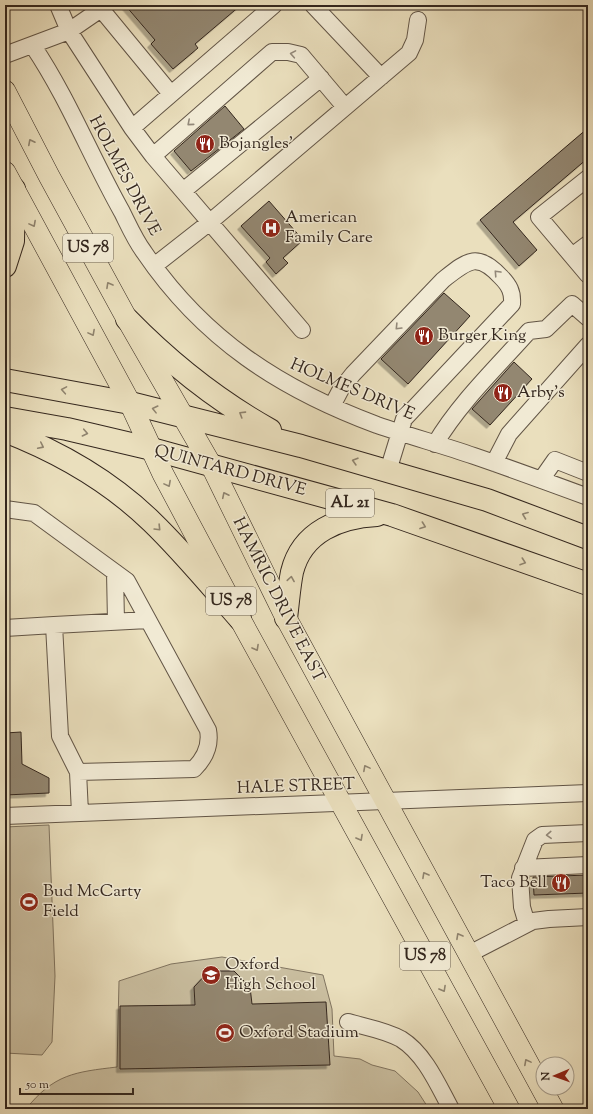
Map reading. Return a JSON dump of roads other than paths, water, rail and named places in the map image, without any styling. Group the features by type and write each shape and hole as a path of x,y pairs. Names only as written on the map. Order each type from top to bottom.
{"highway":[{"path":"5,266 13,241 10,181"},
{"path":"127,319 170,361 218,398 256,422 301,446"},
{"name":"AL 21","path":"5,380 130,403 301,446 487,500 588,538"},
{"name":"QUINTARD DRIVE","path":"5,418 67,429 152,449 392,515 588,584"},
{"path":"5,430 63,456 107,484 130,503 170,541 240,619"},
{"path":"286,618 292,570 304,548 312,538 332,524 343,520 392,515"}],"main road":[{"name":"HAMRIC DRIVE EAST","path":"5,91 49,176 127,319 211,465 286,618 553,1109"},
{"name":"US 78","path":"10,181 130,403 163,474 240,619 508,1109"}],"street":[{"path":"58,5 69,31 132,128 153,156 302,330"},
{"path":"132,128 274,5"},
{"path":"313,5 381,77"},
{"path":"5,55 33,46 69,31 104,7 171,94"},
{"path":"154,266 210,222 409,53 415,40 418,20"},
{"name":"HOLMES DRIVE","path":"33,46 46,65 116,203 142,250 187,307 226,344 272,376 332,406 400,433 494,463 588,497"},
{"path":"153,156 272,52 301,55 345,107"},
{"path":"183,191 321,78"},
{"path":"588,178 539,217 588,275"},
{"path":"572,256 588,244"},
{"path":"332,406 341,389 353,374 443,280 459,268 472,262 480,261 489,264 507,284 513,294 511,306 404,419 388,471"},
{"path":"435,444 444,429 476,390 529,331 546,329 572,304 588,318"},
{"path":"494,463 509,434 588,345"},
{"path":"540,480 555,460 588,473"},
{"path":"5,509 34,513 127,580 208,730 209,742 206,755 194,769 78,772"},
{"path":"115,572 116,622"},
{"path":"5,628 148,620"},
{"path":"54,625 60,736 78,772 80,813"},
{"name":"HALE STREET","path":"5,816 341,804 588,793"},
{"path":"527,924 522,907 520,878 535,840 542,835 588,833"},
{"path":"523,868 588,865"},
{"path":"469,954 527,924 549,919 588,917"},
{"path":"348,1022 384,1032 401,1040 416,1053 430,1070 451,1109"}],"place":[{"name":"Bojangles'","path":"205,144"},
{"name":"American Family Care","path":"271,228"},
{"name":"Burger King","path":"424,336"},
{"name":"Arby's","path":"503,393"},
{"name":"Taco Bell","path":"561,883"},
{"name":"Bud McCarty Field","path":"29,902"},
{"name":"Oxford High School","path":"211,975"},
{"name":"Oxford Stadium","path":"225,1033"}]}
